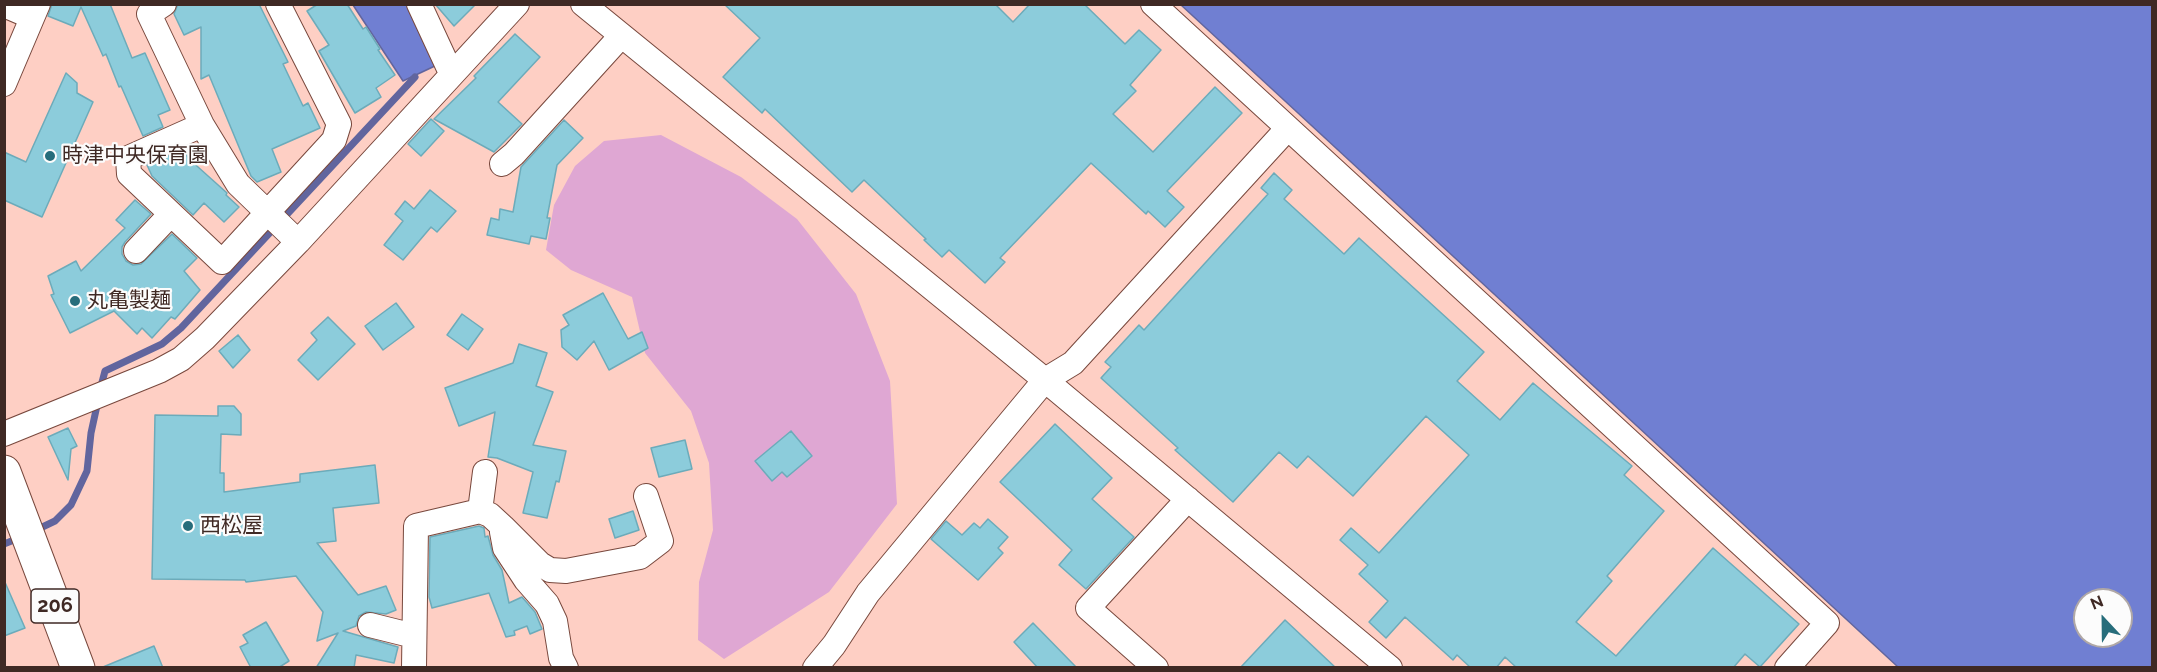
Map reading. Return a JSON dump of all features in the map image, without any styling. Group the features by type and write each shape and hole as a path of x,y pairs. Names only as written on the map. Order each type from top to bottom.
{"highway":[{"name":"206","path":"4,472 78,668"}],"street":[{"path":"164,4 150,14 202,125 238,184 282,226"},
{"path":"4,434 159,371 181,359 205,338 282,226 334,140 339,124 279,4"},
{"path":"419,4 451,73"},
{"path":"202,125 128,158 129,174 222,262 282,226 451,73 516,4"},
{"path":"583,4 1045,381 1390,668"},
{"path":"1153,4 1827,623 1787,668"},
{"path":"4,5 35,11 4,84"},
{"path":"502,164 514,154 621,36"},
{"path":"815,668 834,645 868,593 1045,381 1073,363 1288,128"},
{"path":"136,251 171,214"},
{"path":"480,511 485,472"},
{"path":"414,668 416,526 480,511 490,515 540,564 550,570 566,571 640,557 661,541 646,496"},
{"path":"1156,668 1088,608 1188,499"},
{"path":"503,527 501,536 505,548 526,580 547,604 555,621 561,658 566,668"},
{"path":"370,624 414,636"}],"shaded area":[{"path":"661,135 741,177 797,219 856,294 890,381 897,504 829,592 724,659 698,640 699,582 713,530 709,463 691,411 645,353 632,297 571,270 546,250 554,205 575,166 604,141"}],"water":[{"path":"353,5 408,5 437,65 403,81"},
{"path":"1181,5 2152,5 2152,667 1898,667"}],"building":[{"path":"52,4 110,4 132,58 145,53 170,110 158,115 163,127 143,136 106,54 103,56 81,7 73,26 48,16"},
{"path":"178,4 259,4 288,62 283,64 303,106 308,103 320,128 272,149 281,172 257,182 251,176 209,75 201,79 201,27 184,35 174,14"},
{"path":"318,4 347,4 363,29 366,27 395,75 376,88 381,97 355,113 319,51 329,45 307,11"},
{"path":"435,4 476,4 454,26"},
{"path":"724,4 995,4 1013,22 1030,4 1084,4 1125,44 1139,30 1161,50 1130,85 1136,91 1113,114 1153,152 1215,87 1242,113 1167,191 1184,207 1165,227 1148,211 1146,214 1091,163 1000,258 1005,262 985,283 949,250 942,257 864,180 852,192 765,109 762,113 723,77 760,38"},
{"path":"515,34 540,57 498,102 522,124 494,152 434,119 476,78 474,76"},
{"path":"66,73 77,83 77,93 93,102 42,217 4,200 4,152 26,162"},
{"path":"431,119 444,131 421,156 408,144"},
{"path":"564,120 583,138 557,165 547,218 550,218 546,239 531,236 529,244 487,235 491,218 499,220 500,209 513,212 521,167"},
{"path":"184,149 188,158 239,207 224,222 204,203 193,215 152,176 147,165"},
{"path":"1274,173 1292,190 1284,199 1344,254 1359,238 1484,352 1457,381 1500,420 1533,383 1632,466 1624,475 1664,511 1607,576 1612,581 1576,622 1616,656 1713,548 1799,624 1760,667 1745,654 1733,668 1517,668 1505,657 1496,668 1471,668 1457,655 1453,660 1405,617 1386,638 1369,622 1388,601 1359,574 1368,565 1340,540 1351,528 1379,553 1469,455 1426,416 1353,496 1308,456 1297,468 1279,452 1233,502 1175,450 1178,448 1101,378 1111,367 1105,362 1139,325 1144,330 1268,194 1261,188"},
{"path":"430,190 456,211 437,232 431,227 403,260 384,245 403,221 395,214 405,201 414,209"},
{"path":"135,200 151,214 122,247 122,254 126,261 133,265 141,264 172,234 197,258 184,271 200,290 175,319 171,317 152,338 142,328 137,334 114,311 70,333 51,295 54,294 48,276 76,261 81,271 125,228 116,220"},
{"path":"603,293 628,339 642,332 648,348 609,370 594,341 577,360 562,347 561,330 569,325 563,315"},
{"path":"396,303 414,327 383,350 365,326"},
{"path":"462,314 483,329 468,350 447,335"},
{"path":"328,317 355,344 318,380 298,360 317,340 311,333"},
{"path":"238,335 250,350 233,368 219,351"},
{"path":"519,344 547,353 536,386 553,392 533,445 566,451 547,518 523,513 533,472 497,458 488,457 495,412 459,426 445,388 513,363"},
{"path":"218,406 234,406 241,414 241,435 221,434 220,473 224,473 224,492 300,482 300,474 375,465 379,503 333,508 336,541 317,543 358,595 386,586 396,610 386,614 366,612 359,616 356,626 343,631 398,647 394,663 356,655 354,668 316,668 338,633 317,641 323,612 296,576 246,582 245,580 152,579 155,415 218,416"},
{"path":"1055,424 1112,478 1092,499 1134,537 1086,589 1059,565 1072,550 1000,482"},
{"path":"68,428 77,446 71,449 68,480 48,437"},
{"path":"791,431 812,456 787,477 782,472 772,481 755,461"},
{"path":"685,440 692,469 659,477 651,448"},
{"path":"633,511 639,530 615,538 609,519"},
{"path":"988,519 1008,537 998,548 1003,553 978,580 931,539 946,521 962,535 974,523 980,528"},
{"path":"479,526 484,528 485,537 488,536 493,555 502,570 509,603 522,597 535,612 542,629 530,634 527,626 514,631 515,635 506,637 489,593 432,608 429,597 430,537"},
{"path":"4,580 25,628 4,636"},
{"path":"1285,620 1336,668 1240,668"},
{"path":"266,622 289,661 278,668 251,668 240,647 248,643 243,635"},
{"path":"1033,623 1077,668 1038,668 1014,642"},
{"path":"154,646 163,668 103,668 103,667"}],"waterway":[{"path":"100,390 105,371 162,344 181,328 415,77"},
{"path":"34,531 55,521 71,505 87,471 91,433 98,401"},
{"path":"4,544 19,538"}],"place":[{"name":"時津中央保育園","path":"50,156"},
{"name":"丸亀製麺","path":"75,301"},
{"name":"西松屋","path":"188,526"}]}
